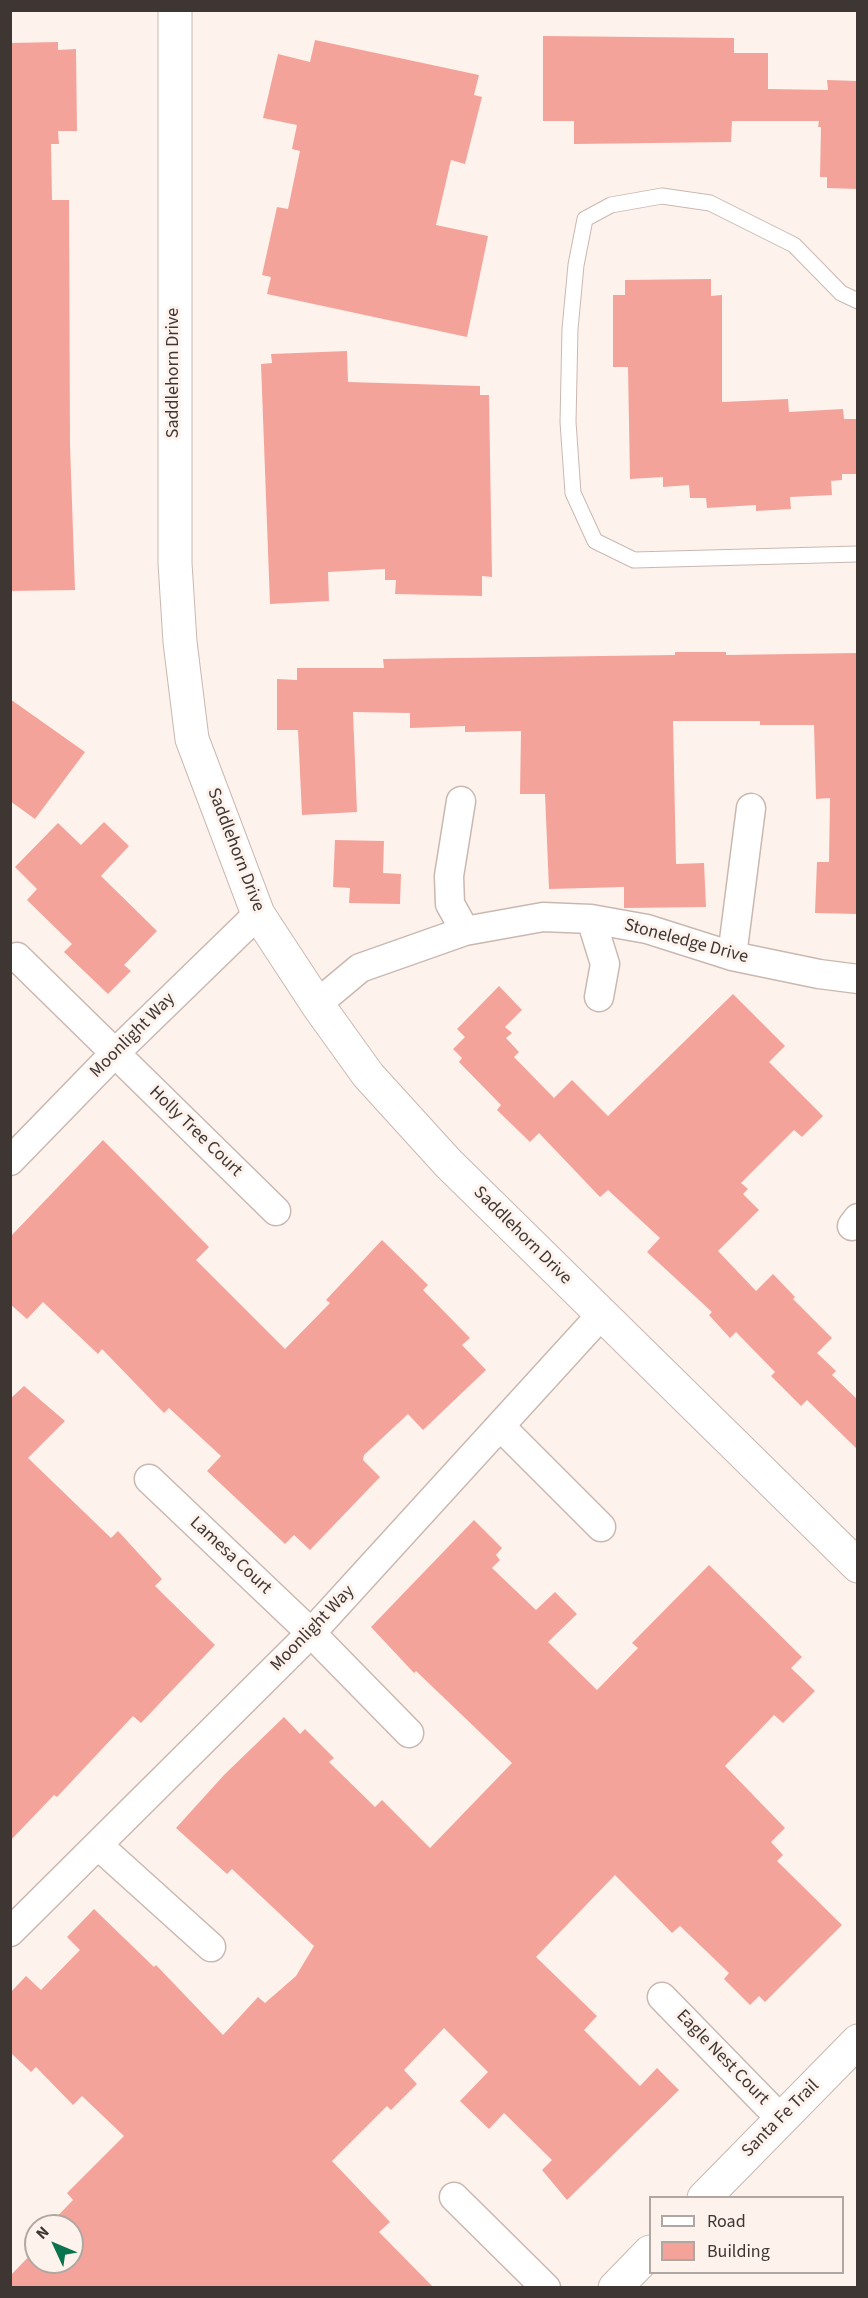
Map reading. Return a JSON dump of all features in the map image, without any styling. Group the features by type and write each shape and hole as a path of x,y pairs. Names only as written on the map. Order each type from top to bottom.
{"street":[{"name":"Saddlehorn Drive","path":"175,10 175,552 180,642 192,739 258,914 317,1004 368,1075 448,1163 858,1566"},
{"path":"461,801 449,876 450,904 465,931"},
{"path":"732,956 751,808"},
{"name":"Moonlight Way","path":"10,1161 114,1054 258,914"},
{"name":"Stoneledge Drive","path":"317,1004 360,968 465,931 543,917 591,920 647,929 732,956 819,974 858,979"},
{"path":"591,920 605,964 599,997"},
{"name":"Holly Tree Court","path":"17,957 276,1211"},
{"name":"Moonlight Way","path":"10,1932 311,1633 602,1314"},
{"path":"501,1426 601,1527"},
{"name":"Lamesa Court","path":"149,1479 311,1633 409,1733"},
{"path":"99,1846 211,1947"},
{"name":"Eagle Nest Court","path":"662,1997 781,2119"},
{"name":"Santa Fe Trail","path":"706,2196 858,2041"},
{"path":"454,2197 546,2288"},
{"path":"615,2288 649,2254"}],"lane":[{"path":"858,301 841,293 794,245 710,203 662,196 611,205 585,219 570,329 568,422 573,493 595,541 634,560 858,554"}],"building":[{"path":"543,36 734,38 734,53 768,53 768,89 828,90 827,80 858,81 858,189 827,188 827,177 820,177 821,127 818,127 819,121 732,121 731,142 574,144 574,121 543,121"},
{"path":"315,40 479,75 474,95 482,97 465,164 451,160 436,225 488,236 467,337 267,294 271,277 262,275 277,207 288,209 300,151 292,149 297,125 263,118 278,54 310,62"},
{"path":"58,42 58,50 76,49 77,131 58,131 59,144 51,144 52,200 69,200 70,445 75,590 10,591 10,43"},
{"path":"711,279 711,296 722,295 722,402 788,399 789,412 843,409 844,419 858,419 858,474 842,474 842,480 831,481 832,495 790,497 791,509 756,511 756,505 707,508 706,498 690,498 689,485 663,487 663,477 630,479 628,367 613,367 613,295 625,295 625,280"},
{"path":"347,351 348,382 480,386 480,395 489,395 492,577 482,576 482,596 395,594 396,580 385,580 385,569 328,572 329,601 270,604 261,364 272,363 271,354"},
{"path":"675,652 726,652 726,655 858,653 858,914 815,913 817,862 829,862 830,798 816,799 814,725 760,725 760,721 673,721 676,864 704,863 706,907 624,908 624,887 549,889 545,794 520,794 521,731 465,732 465,726 410,728 410,713 353,712 357,812 302,815 298,730 277,730 277,679 297,680 297,668 384,668 383,659 675,655"},
{"path":"10,699 85,752 35,819 10,801"},
{"path":"104,822 129,846 101,876 157,931 124,965 131,971 108,994 64,952 72,944 27,900 37,889 15,867 58,823 81,845"},
{"path":"335,840 384,841 383,873 401,874 400,904 349,903 350,888 333,887"},
{"path":"499,986 522,1010 505,1027 512,1033 506,1038 519,1052 514,1057 554,1098 572,1080 608,1116 733,994 785,1046 769,1062 823,1116 802,1137 794,1130 741,1183 748,1189 743,1194 759,1210 718,1251 756,1291 773,1274 795,1297 793,1299 832,1338 817,1353 836,1371 832,1375 858,1400 858,1450 807,1400 801,1406 771,1376 775,1372 736,1332 730,1338 709,1315 712,1312 647,1252 660,1238 608,1190 600,1197 539,1133 530,1142 497,1110 501,1105 459,1062 462,1058 453,1049 465,1037 457,1029"},
{"path":"103,1140 209,1247 196,1260 285,1349 330,1303 326,1300 382,1240 428,1285 423,1290 470,1338 462,1345 486,1370 423,1430 408,1414 364,1455 363,1460 380,1477 310,1550 294,1535 285,1544 207,1471 221,1456 169,1408 164,1413 102,1349 98,1354 43,1302 27,1319 10,1304 11,1236"},
{"path":"24,1386 65,1421 28,1458 111,1538 118,1531 162,1579 155,1586 215,1645 141,1723 133,1716 57,1797 54,1795 10,1841 10,1399"},
{"path":"474,1520 502,1548 496,1555 500,1560 492,1568 536,1610 555,1592 577,1614 548,1642 597,1690 638,1648 632,1643 709,1565 802,1657 791,1668 815,1691 783,1723 774,1715 725,1766 785,1828 771,1842 783,1855 777,1861 842,1925 765,2002 759,1996 750,2005 724,1979 729,1973 680,1926 672,1933 615,1875 536,1957 597,2016 584,2030 640,2086 657,2068 679,2090 567,2200 542,2170 552,2160 504,2113 489,2129 460,2101 488,2072 444,2028 404,2070 417,2084 391,2110 387,2106 332,2161 390,2222 379,2232 434,2288 10,2288 10,2276 24,2261 24,2274 84,2274 84,2214 60,2214 73,2200 67,2193 124,2136 82,2096 73,2105 36,2067 31,2072 10,2052 10,1993 26,1976 41,1990 80,1950 67,1937 94,1909 154,1967 156,1965 223,2035 258,1997 265,2003 296,1976 314,1946 232,1869 227,1874 176,1828 224,1775 284,1717 300,1734 305,1729 334,1758 329,1762 375,1807 382,1800 430,1848 512,1763 416,1671 414,1673 371,1627"}]}
